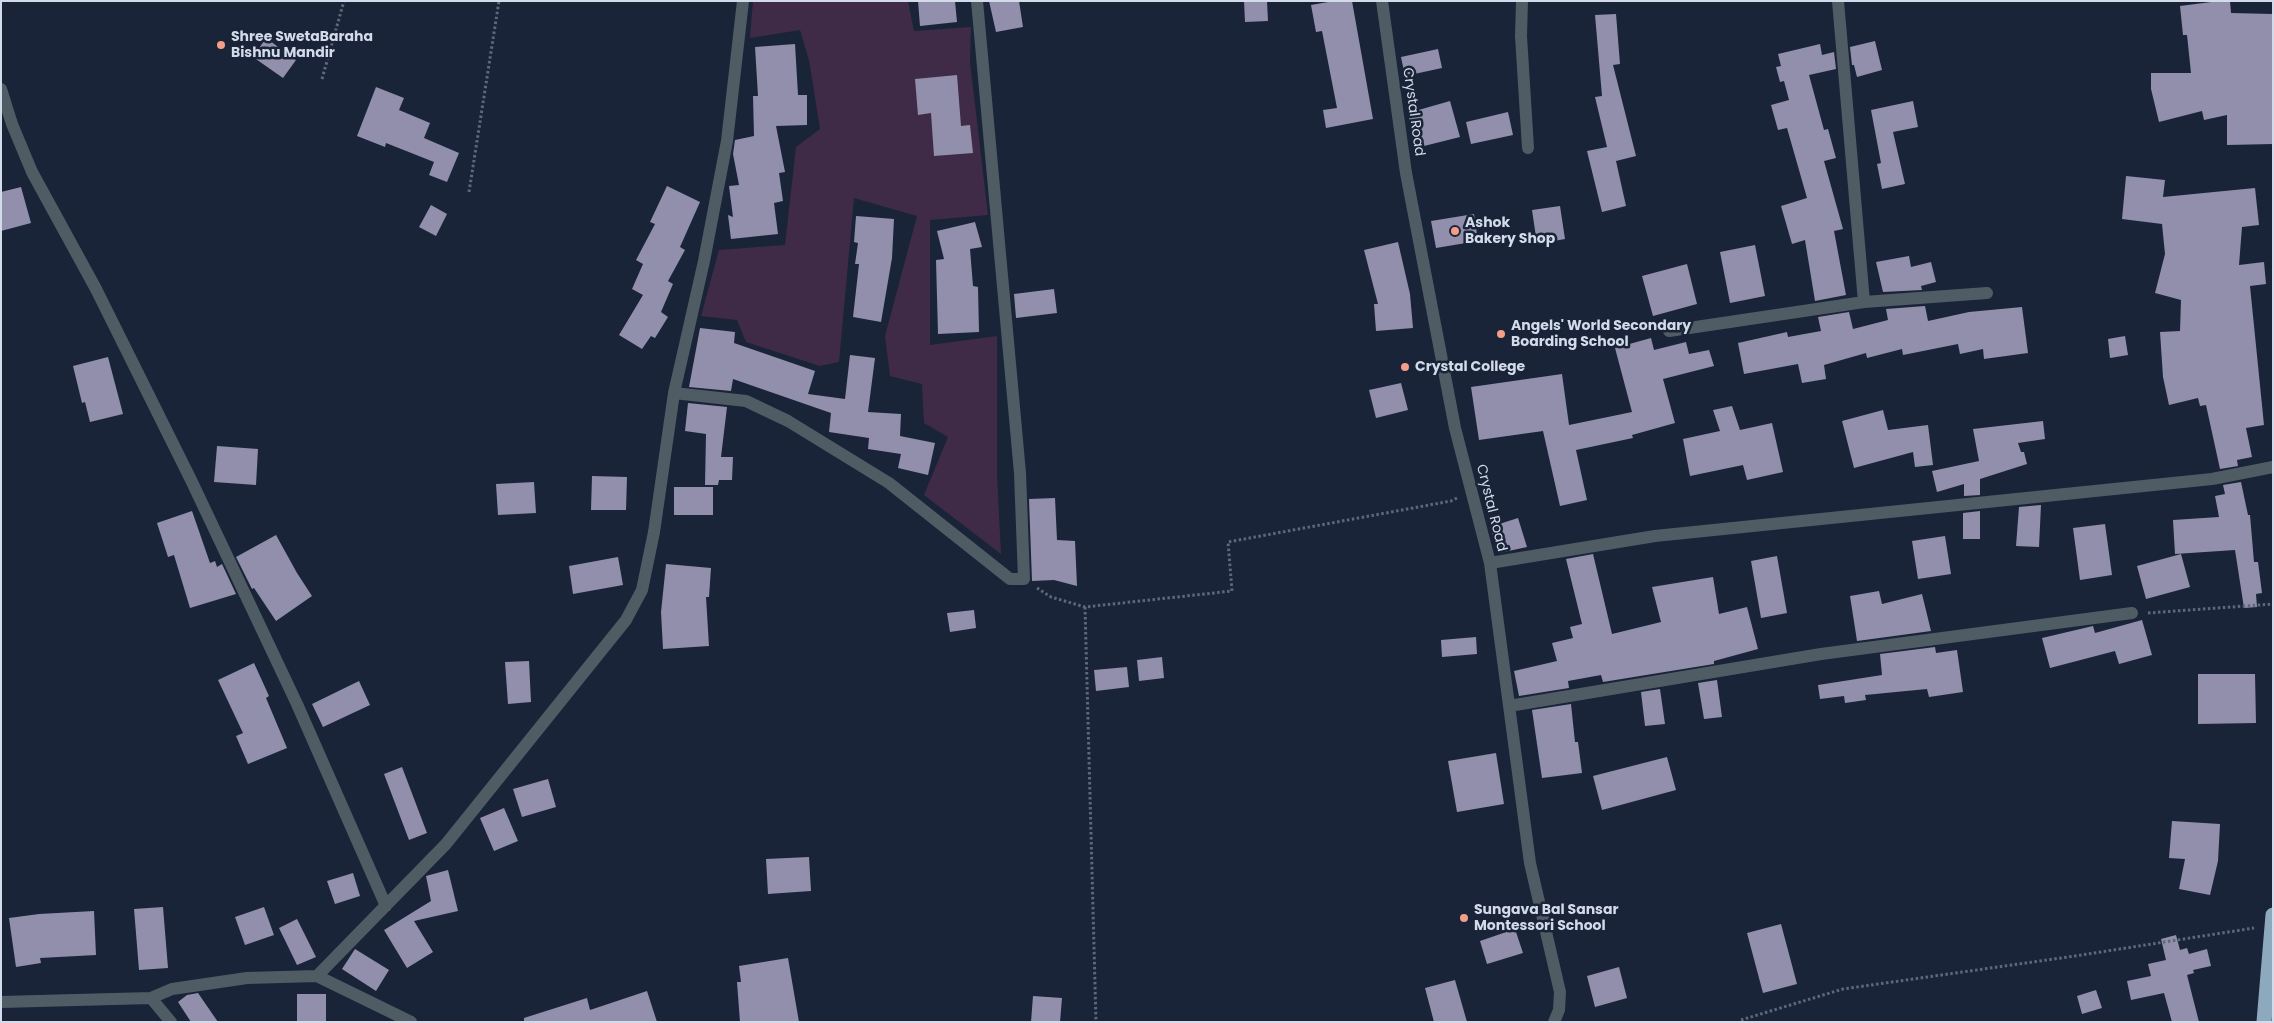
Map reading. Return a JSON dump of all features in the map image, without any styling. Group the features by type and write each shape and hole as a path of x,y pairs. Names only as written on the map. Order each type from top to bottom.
{"highway":[{"path":"2264,1022 2272,920"}],"street":[{"path":"317,976 446,844 626,620 642,590 654,532 674,393 704,261 727,141 743,1"},
{"path":"674,393 746,402 788,421 889,484 1010,579 1024,579 1020,472 977,1"},
{"name":"Crystal Road","path":"1382,1 1406,173 1455,428 1490,562 1530,863 1560,992 1559,1010 1554,1022"},
{"path":"1522,1 1521,36 1528,148"},
{"path":"1838,1 1864,302"},
{"path":"1,89 12,124 32,172 96,289 192,482 297,704 386,906"},
{"path":"1669,331 1864,302 1987,293"},
{"path":"1490,562 1655,536 2212,479 2273,467"},
{"path":"1509,706 1821,654 2132,613"},
{"path":"1,1002 151,998 172,989 247,978 317,976 411,1022"},
{"path":"151,998 171,1022"}],"path":[{"path":"322,79 344,1"},
{"path":"470,192 499,1"},
{"path":"1024,579 1051,597 1085,607 1232,591 1228,542 1451,501 1471,490"},
{"path":"2132,613 2190,611 2273,604"},
{"path":"1085,607 1096,1022"},
{"path":"1741,1020 1843,988 2075,956 2272,920"}],"shaded area":[{"path":"753,1 908,1 914,31 971,27 970,62 988,215 930,220 930,345 997,336 997,474 1001,554 924,495 948,437 924,423 922,384 890,376 885,336 917,216 854,198 839,362 820,366 746,342 737,320 701,316 719,250 785,245 796,147 820,129 809,60 800,30 750,38"}],"building":[{"path":"918,1 955,1 957,22 920,26"},
{"path":"989,1 1019,1 1023,27 996,32"},
{"path":"1244,1 1267,1 1268,21 1245,22"},
{"path":"1334,1 1352,1 1373,119 1326,128 1323,110 1337,108 1322,31 1316,32 1311,5"},
{"path":"2230,1 2231,13 2273,14 2273,144 2227,145 2227,115 2204,120 2202,111 2159,122 2151,89 2151,73 2191,73 2187,35 2183,35 2180,6"},
{"path":"1616,14 1620,64 1613,65 1636,156 1616,161 1626,206 1602,212 1587,151 1607,147 1595,97 1602,96 1595,15"},
{"path":"266,38 296,60 283,78 253,57"},
{"path":"1875,41 1882,70 1857,77 1854,65 1852,65 1850,47"},
{"path":"795,44 798,95 807,95 807,125 776,126 785,172 779,173 783,201 774,203 778,234 731,239 728,215 733,217 729,186 739,185 733,154 735,140 754,136 753,96 758,96 755,47"},
{"path":"1820,44 1822,55 1834,52 1836,69 1809,75 1824,130 1828,129 1836,158 1824,161 1843,229 1834,231 1846,295 1815,301 1805,240 1792,244 1781,206 1807,198 1787,128 1778,130 1771,105 1789,100 1784,81 1780,82 1776,67 1781,66 1778,54"},
{"path":"1438,49 1442,68 1405,76 1401,57"},
{"path":"957,75 961,126 970,125 973,153 934,156 931,113 918,115 915,79"},
{"path":"376,87 404,98 399,110 430,123 424,138 459,153 447,182 429,175 434,162 386,143 385,147 357,136"},
{"path":"1450,101 1460,137 1416,148 1408,113"},
{"path":"1913,101 1918,127 1893,132 1905,184 1882,189 1877,164 1881,163 1871,110"},
{"path":"1508,112 1513,135 1471,144 1466,122"},
{"path":"2126,176 2165,180 2163,197 2255,188 2259,225 2242,227 2239,265 2264,262 2266,284 2250,286 2264,425 2246,428 2252,457 2237,460 2238,466 2220,469 2206,405 2200,406 2198,398 2169,405 2163,377 2160,332 2180,331 2181,300 2155,293 2165,254 2162,224 2122,219"},
{"path":"667,186 700,202 680,247 685,250 668,281 673,284 661,312 668,317 655,338 651,336 642,349 619,335 643,295 632,289 643,264 636,260 655,224 650,222"},
{"path":"21,187 31,223 1,231 1,192"},
{"path":"431,205 447,214 436,236 419,227"},
{"path":"1560,206 1565,239 1537,244 1532,210"},
{"name":"Ashok Bakery Shop","path":"1474,214 1478,241 1436,248 1431,221"},
{"path":"856,216 894,219 892,258 881,322 853,317 859,264 855,264 858,243 854,242"},
{"path":"975,222 982,247 970,249 973,286 978,287 979,332 938,334 936,260 944,259 937,231"},
{"path":"1398,242 1410,294 1413,328 1376,331 1374,304 1378,304 1364,250"},
{"path":"1755,245 1765,296 1730,303 1720,252"},
{"path":"1909,256 1911,267 1931,262 1936,282 1921,286 1922,290 1883,292 1876,262"},
{"path":"1687,264 1697,304 1653,316 1642,276"},
{"path":"1054,289 1057,313 1016,318 1014,294"},
{"path":"1925,306 1928,321 1969,312 2022,307 2028,353 1984,359 1983,349 1960,354 1958,344 1903,355 1902,349 1867,358 1866,353 1824,365 1826,379 1802,383 1798,364 1744,374 1738,343 1787,332 1788,337 1821,331 1818,317 1849,312 1853,329 1888,320 1886,309"},
{"path":"700,328 735,332 734,343 815,371 808,394 845,399 850,355 875,358 868,412 901,414 900,436 935,443 928,475 898,468 901,454 868,449 869,438 829,432 831,413 733,379 731,391 689,387"},
{"path":"2125,336 2128,355 2110,358 2108,339"},
{"path":"1651,338 1654,350 1686,342 1689,354 1709,350 1714,366 1663,379 1675,423 1632,435 1633,438 1576,450 1587,500 1560,506 1543,431 1479,440 1471,387 1562,374 1569,425 1632,412 1615,348"},
{"path":"108,357 123,414 90,422 85,402 82,403 73,366"},
{"path":"1401,383 1408,410 1376,418 1369,390"},
{"path":"688,403 727,407 721,457 733,457 732,480 719,480 718,485 705,485 706,434 685,431"},
{"path":"1732,406 1740,430 1772,423 1783,472 1747,480 1743,465 1690,476 1683,439 1720,431 1713,410"},
{"path":"1883,410 1888,430 1928,425 1933,465 1915,467 1913,452 1854,468 1842,421"},
{"path":"2043,421 2045,439 2018,443 2021,452 2024,452 2027,464 1980,479 1980,495 1964,496 1964,484 1937,492 1932,471 1979,461 1973,429"},
{"path":"217,446 258,449 256,485 214,482"},
{"path":"592,476 627,477 626,510 591,510"},
{"path":"534,482 536,513 498,515 496,484"},
{"path":"2241,482 2248,515 2250,515 2254,562 2258,562 2262,593 2256,594 2257,607 2244,608 2235,550 2175,554 2173,520 2219,517 2215,496 2225,494 2223,485"},
{"path":"674,487 713,487 713,515 674,515"},
{"path":"1055,498 1057,540 1075,541 1077,586 1054,580 1032,581 1029,499"},
{"path":"2041,505 2039,547 2016,546 2019,507"},
{"path":"192,511 210,563 215,561 217,567 222,564 236,594 190,608 174,555 168,557 157,523"},
{"path":"1980,511 1980,539 1963,539 1963,513"},
{"path":"1518,518 1527,547 1499,553 1490,527"},
{"path":"2105,524 2112,575 2080,580 2073,528"},
{"path":"276,535 312,596 276,621 254,588 252,589 236,557"},
{"path":"1945,536 1951,574 1918,579 1912,541"},
{"path":"1593,554 1612,634 1661,622 1652,587 1713,577 1719,614 1747,607 1758,649 1714,661 1714,664 1603,682 1601,675 1568,681 1569,688 1519,696 1514,671 1557,661 1552,643 1573,638 1570,627 1582,624 1566,559"},
{"path":"2181,554 2190,587 2146,599 2137,566"},
{"path":"1777,556 1787,613 1761,618 1751,561"},
{"path":"618,557 623,585 573,594 569,566"},
{"path":"666,564 711,568 709,597 706,597 709,646 663,649 661,612"},
{"path":"1879,591 1882,604 1922,594 1931,631 1857,641 1850,596"},
{"path":"974,610 976,628 950,632 947,613"},
{"path":"2142,620 2152,655 2119,664 2115,651 2050,668 2042,638 2093,626 2095,633"},
{"path":"1476,637 1477,654 1442,657 1441,640"},
{"path":"1935,647 1936,653 1957,650 1963,692 1929,697 1927,689 1865,695 1866,700 1845,703 1844,696 1820,699 1818,685 1882,675 1880,654"},
{"path":"1162,657 1164,678 1139,681 1137,660"},
{"path":"529,661 531,702 508,704 505,662"},
{"path":"254,663 269,696 266,698 287,748 248,764 236,736 243,733 218,680"},
{"path":"1127,667 1129,687 1096,691 1094,670"},
{"path":"2198,674 2255,674 2256,723 2198,724"},
{"path":"1717,680 1722,717 1704,719 1698,683"},
{"path":"359,681 370,705 323,727 312,704"},
{"path":"1660,689 1665,724 1645,726 1641,692"},
{"path":"1571,704 1575,742 1578,742 1582,773 1542,778 1532,710"},
{"path":"1496,753 1504,804 1457,812 1448,761"},
{"path":"1667,757 1676,790 1602,810 1593,776"},
{"path":"402,767 427,833 409,840 384,774"},
{"path":"548,779 556,807 522,817 513,789"},
{"path":"504,808 518,841 494,851 480,818"},
{"path":"2172,821 2220,824 2218,861 2210,895 2179,889 2185,859 2169,858"},
{"path":"809,857 811,891 768,894 766,859"},
{"path":"448,870 458,911 414,921 433,952 407,968 384,930 431,901 426,876"},
{"path":"353,873 360,896 335,904 327,881"},
{"path":"163,907 168,968 139,970 134,909"},
{"path":"264,907 274,935 245,945 235,917"},
{"path":"94,911 96,955 40,958 41,963 16,967 9,918 39,914"},
{"path":"297,919 316,957 297,965 279,928"},
{"path":"1781,924 1797,984 1763,993 1747,933"},
{"path":"1515,929 1523,953 1487,964 1480,941"},
{"path":"2176,935 2180,950 2187,948 2189,954 2207,949 2211,966 2193,970 2194,973 2187,975 2199,1022 2172,1022 2164,993 2131,1000 2127,981 2151,976 2148,964 2166,960 2161,939"},
{"path":"355,949 389,970 376,991 342,969"},
{"path":"788,958 799,1022 740,1022 737,982 741,982 739,966"},
{"path":"1619,967 1627,998 1595,1007 1587,976"},
{"path":"1455,980 1467,1022 1434,1022 1425,988"},
{"path":"2096,990 2102,1008 2082,1014 2077,996"},
{"path":"647,991 657,1022 524,1022 524,1018 587,998 590,1010"},
{"path":"198,993 218,1022 191,1022 178,1002 187,995"},
{"path":"297,994 326,994 326,1022 297,1022"},
{"path":"1033,996 1062,998 1060,1022 1031,1022"}],"place":[{"name":"Shree SwetaBaraha Bishnu Mandir","path":"221,45"},
{"name":"Ashok Bakery Shop","path":"1455,231"},
{"name":"Angels' World Secondary Boarding School","path":"1501,334"},
{"name":"Crystal College","path":"1405,367"},
{"name":"Sungava Bal Sansar Montessori School","path":"1464,918"}]}
